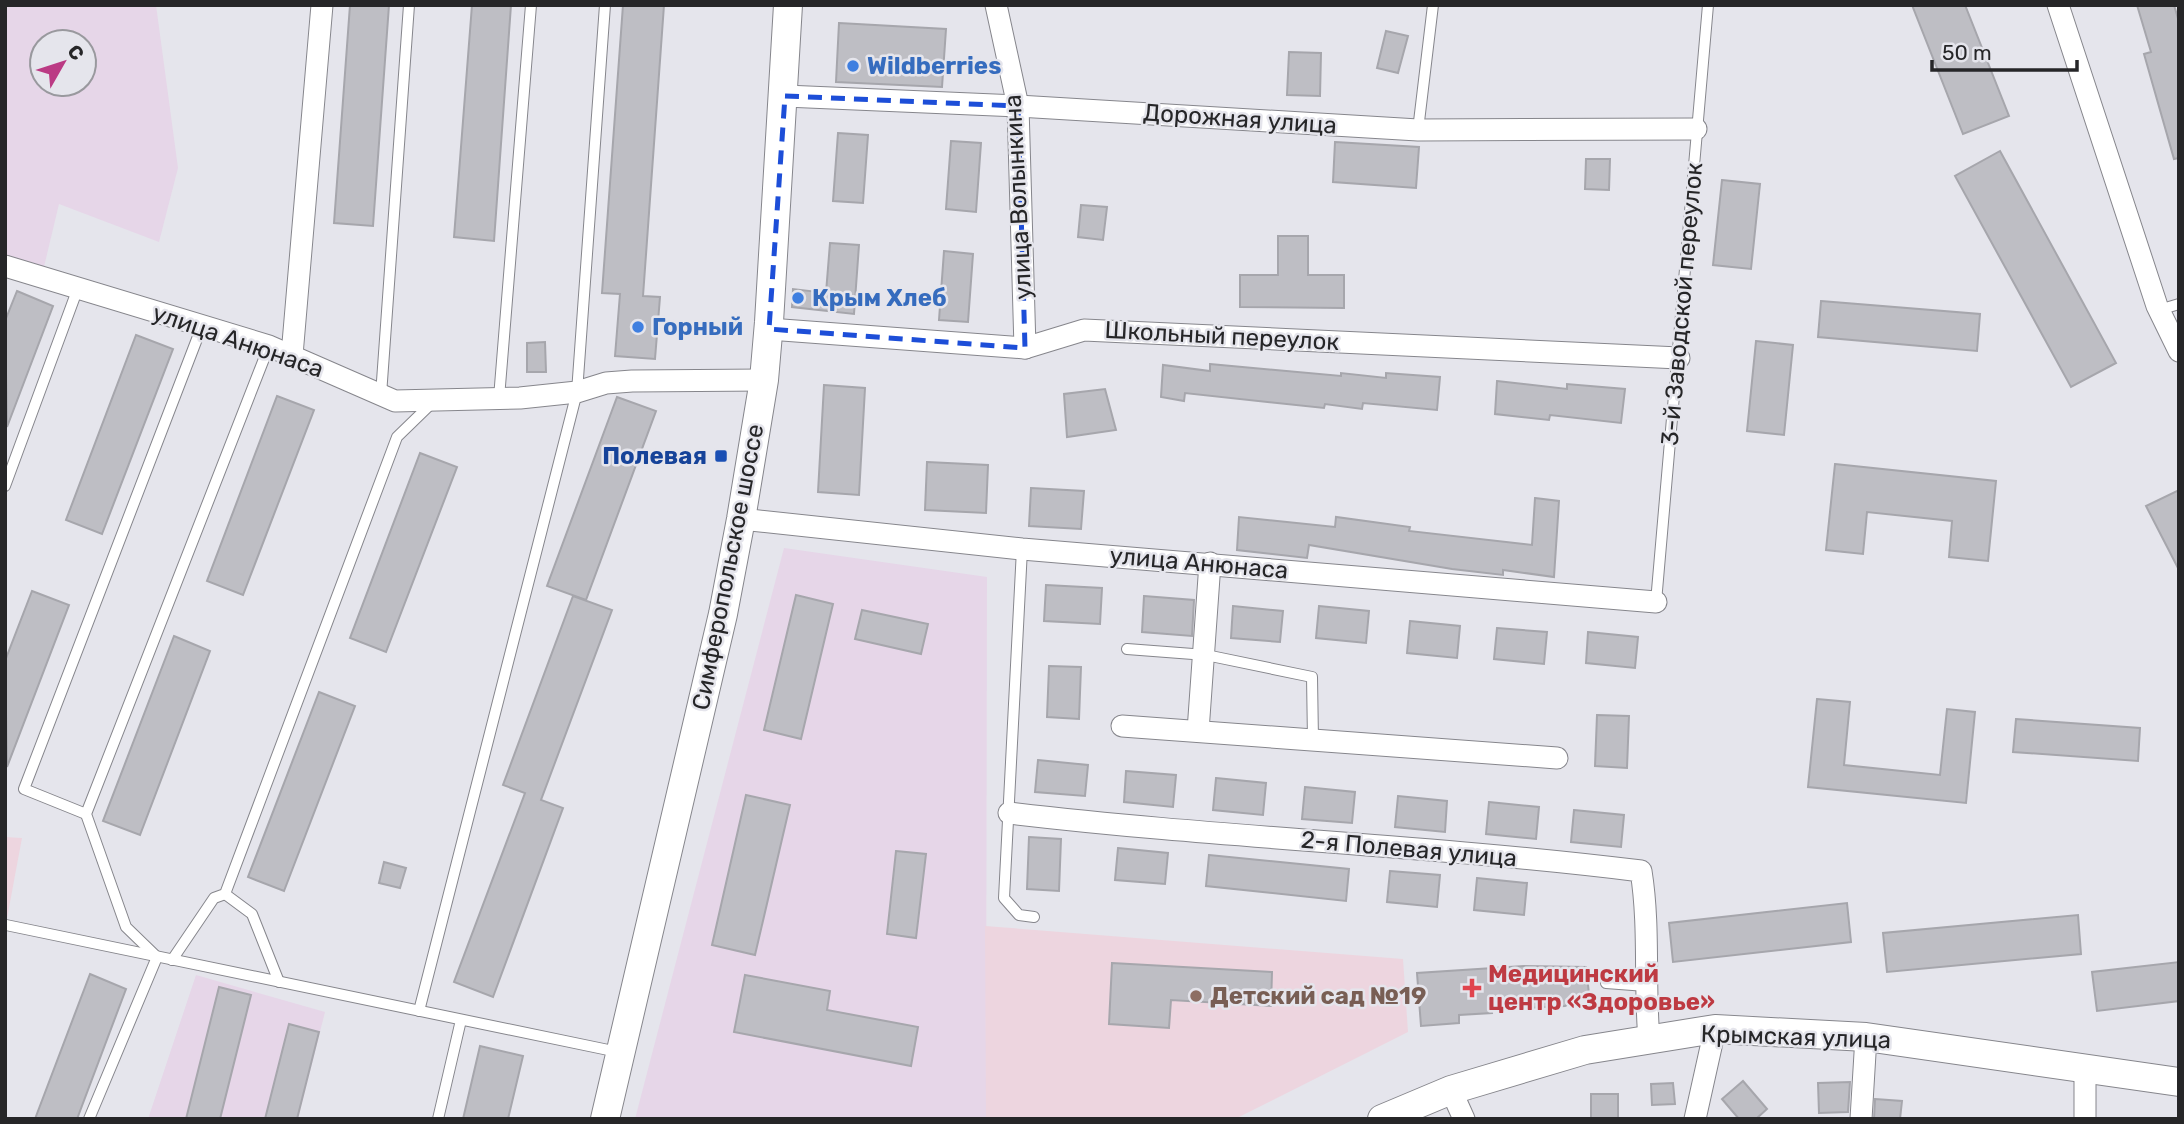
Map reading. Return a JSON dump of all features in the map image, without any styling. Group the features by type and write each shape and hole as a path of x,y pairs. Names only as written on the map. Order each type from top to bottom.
{"main road":[{"name":"Симферопольское шоссе","path":"605,1119 723,614 764,380 789,5"},
{"name":"Крымская улица","path":"1382,1119 1451,1090 1585,1050 1715,1029 1866,1037 2179,1082"}],"street":[{"path":"292,355 322,5"},
{"name":"улица Волынкина","path":"996,5 1018,106 1025,348"},
{"path":"2058,5 2169,307 2179,351"},
{"name":"Дорожная улица","path":"785,96 1018,106 1418,130 1696,130"},
{"name":"улица Анюнаса","path":"5,266 269,346 395,401 499,398 577,392 606,383 632,381 764,380"},
{"name":"Школьный переулок","path":"769,329 1025,348 1084,330 1679,358"},
{"name":"улица Анюнаса","path":"741,519 1022,549 1656,602"},
{"path":"1198,731 1210,563"},
{"path":"1122,726 1557,758"},
{"name":"2-я Полевая улица","path":"1009,813 1204,833 1551,860 1641,871 1647,906 1646,986 1649,1039"},
{"path":"1695,1119 1715,1029"},
{"path":"1861,1119 1866,1037"},
{"path":"2085,1067 2085,1119"},
{"path":"1451,1090 1464,1119"}],"lane":[{"path":"381,395 409,5"},
{"path":"499,398 531,5"},
{"path":"419,1011 577,392 605,5"},
{"path":"1418,130 1433,5"},
{"name":"3-й Заводской переулок","path":"1656,602 1708,5"},
{"path":"5,486 78,288"},
{"path":"86,814 24,789 202,326"},
{"path":"157,957 126,927 86,814 269,346"},
{"path":"172,960 214,898 225,894 397,437 435,400"},
{"path":"1022,549 1004,898 1019,915 1034,917"},
{"path":"1127,649 1203,655 1312,677 1313,740"},
{"path":"225,894 252,914 279,982"},
{"path":"6,925 621,1052"},
{"path":"89,1119 157,957"},
{"path":"1606,983 1646,986"},
{"path":"438,1119 461,1020"}],"highlighted area":[{"path":"785,96 1018,106 1025,348 769,329"}],"shaded area":[{"path":"5,5 156,5 178,168 159,242 59,204 43,271 5,258"},
{"path":"784,548 987,577 986,1119 635,1119"},
{"path":"5,837 22,838 5,929"},
{"name":"Детский сад №19","path":"985,926 1403,959 1408,1032 1235,1119 986,1119"},
{"path":"196,975 325,1012 298,1119 148,1119"}],"building":[{"path":"350,5 389,5 373,226 334,223"},
{"path":"472,5 511,5 494,241 454,237"},
{"path":"623,5 664,5 643,296 660,297 655,359 615,356 620,294 602,293"},
{"path":"1912,5 1965,5 2009,116 1963,134"},
{"path":"2137,5 2174,5 2179,22 2179,158 2174,159 2144,54 2151,52"},
{"path":"839,23 946,29 942,87 836,82"},
{"path":"1386,31 1408,36 1398,73 1377,68"},
{"path":"1289,52 1321,53 1320,96 1287,95"},
{"path":"838,133 868,135 863,203 833,201"},
{"path":"951,141 981,143 976,212 946,209"},
{"path":"1335,142 1419,147 1416,188 1333,182"},
{"path":"2000,151 2116,363 2071,387 1955,176"},
{"path":"1586,159 1610,159 1609,190 1585,189"},
{"path":"1722,180 1760,184 1751,269 1713,265"},
{"path":"1081,205 1107,207 1103,240 1078,237"},
{"path":"1278,236 1308,236 1308,275 1344,275 1344,308 1240,307 1240,275 1278,275"},
{"path":"830,243 859,245 854,314 792,307 793,289 826,293"},
{"path":"944,251 973,254 968,322 939,320"},
{"path":"17,291 53,306 7,427 5,321"},
{"path":"1821,301 1980,314 1977,351 1818,337"},
{"path":"136,335 173,349 102,534 66,520"},
{"path":"1756,341 1793,345 1784,435 1747,431"},
{"path":"545,342 546,372 527,372 527,343"},
{"path":"1210,364 1341,376 1341,373 1386,378 1386,373 1440,377 1437,410 1363,403 1362,409 1325,404 1324,408 1185,393 1184,401 1161,397 1163,365 1210,371"},
{"path":"1497,381 1567,389 1567,384 1625,389 1621,423 1550,415 1549,420 1495,414"},
{"path":"824,385 865,388 859,495 818,492"},
{"path":"1105,389 1116,430 1067,437 1064,394"},
{"path":"277,396 314,410 243,595 207,581"},
{"path":"617,397 656,411 586,600 547,586"},
{"path":"420,453 457,467 386,652 350,638"},
{"path":"927,462 988,465 986,513 925,510"},
{"path":"1835,464 1996,481 1988,561 1949,557 1952,521 1867,512 1863,554 1826,550"},
{"path":"1031,488 1084,491 1081,529 1029,526"},
{"path":"2179,490 2179,570 2146,506"},
{"path":"1535,498 1559,501 1554,577 1503,570 1503,575 1452,569 1309,545 1307,558 1237,550 1239,517 1335,527 1336,517 1410,527 1409,531 1532,545"},
{"path":"1046,585 1102,588 1100,624 1044,621"},
{"path":"32,591 69,605 7,767 5,661"},
{"path":"796,595 833,604 801,739 764,730"},
{"path":"573,596 612,610 541,800 563,808 493,997 454,982 525,793 503,785"},
{"path":"1144,596 1194,600 1192,636 1142,632"},
{"path":"1233,606 1283,611 1280,642 1231,638"},
{"path":"1319,606 1369,611 1366,643 1316,638"},
{"path":"862,610 928,624 921,654 855,639"},
{"path":"1410,621 1460,626 1457,658 1407,653"},
{"path":"1497,628 1547,632 1544,664 1494,659"},
{"path":"1588,632 1638,637 1635,668 1586,663"},
{"path":"174,636 210,651 140,835 103,821"},
{"path":"1049,666 1081,667 1079,719 1047,717"},
{"path":"319,692 355,706 284,891 248,877"},
{"path":"1817,699 1850,702 1844,765 1940,775 1947,709 1975,712 1966,803 1808,787"},
{"path":"1597,715 1629,716 1627,768 1595,766"},
{"path":"2016,719 2140,728 2138,761 2013,752"},
{"path":"1038,760 1088,765 1085,796 1035,792"},
{"path":"1126,771 1176,775 1173,807 1124,802"},
{"path":"1216,778 1266,783 1263,815 1213,810"},
{"path":"1305,787 1355,792 1352,823 1302,819"},
{"path":"746,795 790,805 755,955 712,945"},
{"path":"1398,796 1447,801 1445,832 1395,827"},
{"path":"1489,802 1539,807 1536,839 1486,834"},
{"path":"1574,810 1624,815 1621,847 1571,842"},
{"path":"1029,837 1061,839 1059,891 1027,889"},
{"path":"1118,848 1168,853 1165,884 1115,880"},
{"path":"896,851 926,854 916,938 887,934"},
{"path":"1209,855 1349,869 1346,901 1206,886"},
{"path":"384,862 406,868 400,888 379,883"},
{"path":"1390,871 1440,875 1437,907 1387,902"},
{"path":"1477,878 1527,883 1524,915 1474,910"},
{"path":"1847,903 1851,942 1673,962 1669,923"},
{"path":"2078,915 2081,954 1887,972 1883,933"},
{"path":"2179,962 2179,1001 2097,1011 2092,972"},
{"path":"1112,963 1272,972 1271,1006 1171,1000 1169,1028 1109,1024"},
{"name":"Медицинский центр «Здоровье»","path":"1524,966 1586,967 1589,994 1565,1006 1526,1008 1526,1003 1491,1005 1492,1013 1459,1015 1459,1023 1421,1026 1417,973"},
{"path":"90,974 126,989 77,1119 35,1119"},
{"path":"745,975 830,991 827,1010 918,1027 911,1066 734,1032"},
{"path":"219,987 251,995 220,1119 186,1119"},
{"path":"289,1024 319,1032 297,1119 265,1119"},
{"path":"480,1046 523,1056 508,1119 463,1119"},
{"path":"1743,1081 1767,1109 1756,1119 1739,1119 1722,1099"},
{"path":"1850,1082 1848,1112 1819,1113 1818,1083"},
{"path":"1673,1083 1675,1104 1652,1105 1651,1084"},
{"path":"1591,1094 1618,1094 1618,1119 1591,1119"},
{"path":"1875,1099 1902,1101 1900,1119 1874,1119"}],"place":[{"name":"Wildberries","path":"853,66"},
{"name":"Крым Хлеб","path":"798,298"},
{"name":"Горный","path":"638,327"},
{"name":"Полевая","path":"721,456"},
{"name":"Медицинский центр «Здоровье»","path":"1472,988"},
{"name":"Детский сад №19","path":"1196,996"}]}
